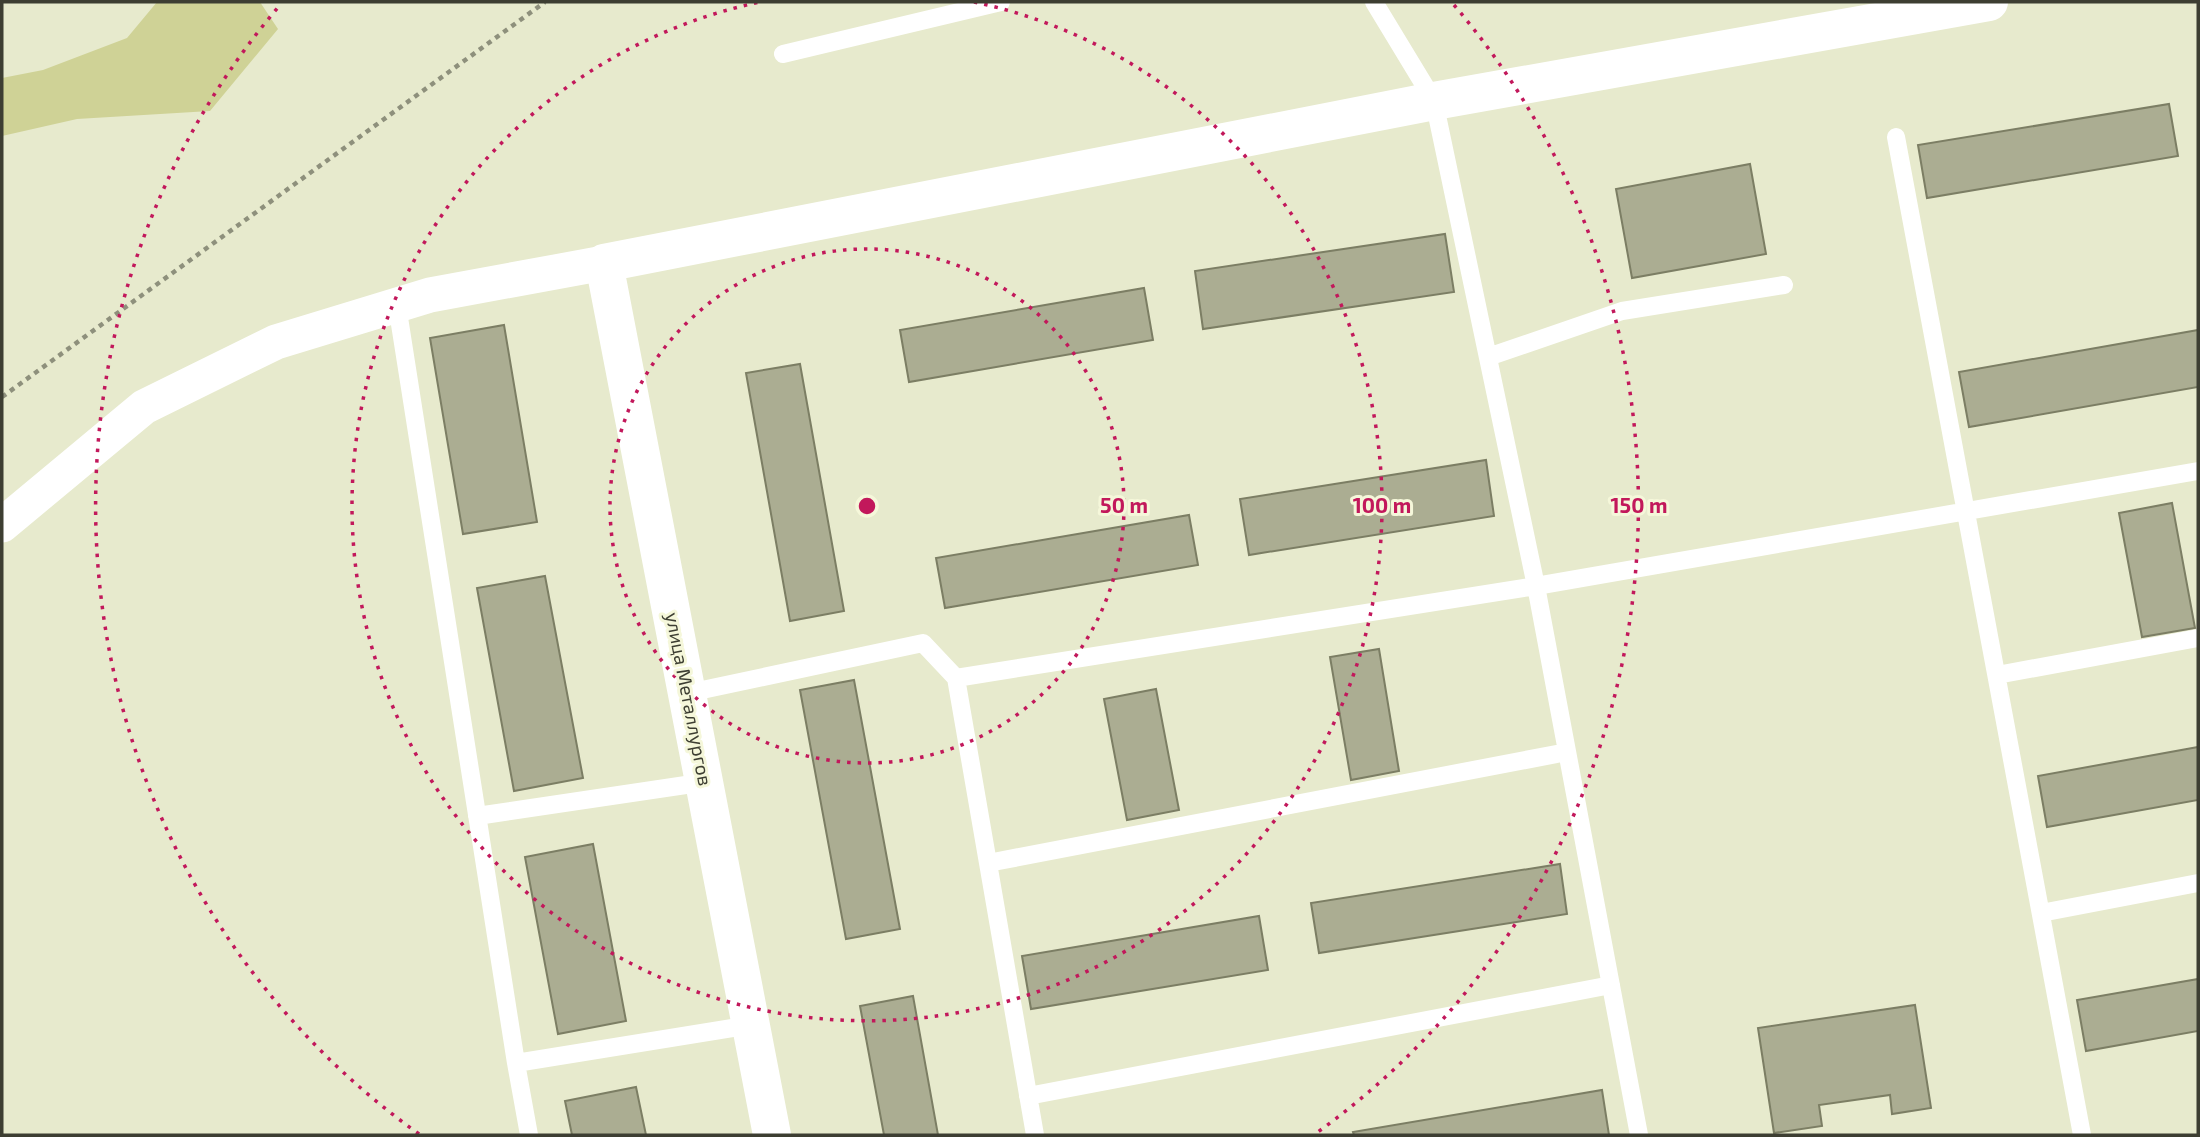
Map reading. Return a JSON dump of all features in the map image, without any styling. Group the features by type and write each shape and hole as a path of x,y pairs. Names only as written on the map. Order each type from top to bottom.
{"main road":[{"path":"604,263 1434,101 1989,2"},
{"name":"улица Металлургов","path":"604,263 772,1135"}],"street":[{"path":"2,525 144,407 276,342 430,295 604,263"}],"lane":[{"path":"782,54 1001,2"},
{"path":"1374,2 1434,101 1536,586 1639,1135"},
{"path":"1896,137 2082,1135"},
{"path":"1488,357 1622,311 1784,285"},
{"path":"397,305 516,1063 530,1135"},
{"path":"956,678 1536,586 2198,471"},
{"path":"1997,675 2198,638"},
{"path":"688,693 923,643 956,678 1035,1135"},
{"path":"988,863 1567,752"},
{"path":"477,816 706,782"},
{"path":"2041,913 2198,883"},
{"path":"1028,1096 1611,985"},
{"path":"516,1063 751,1025"}],"path":[{"path":"2,397 545,2"}],"green space":[{"path":"157,2 260,2 278,29 210,111 77,119 2,136 2,78 43,70 127,38"}],"building":[{"path":"2169,104 2178,156 1927,198 1918,145"},
{"path":"1750,164 1766,254 1632,278 1616,189"},
{"path":"1445,234 1454,292 1203,329 1195,271"},
{"path":"1144,288 1153,340 909,382 900,330"},
{"path":"504,325 537,522 463,534 430,338"},
{"path":"2198,330 2198,387 1969,427 1959,372"},
{"path":"800,364 844,611 790,621 746,373"},
{"path":"1486,460 1494,516 1249,555 1240,499"},
{"path":"2172,503 2195,628 2142,637 2119,513"},
{"path":"1189,515 1198,565 945,608 936,558"},
{"path":"545,576 583,778 514,791 477,588"},
{"path":"1379,649 1399,771 1351,780 1330,657"},
{"path":"854,680 900,929 846,939 800,690"},
{"path":"1156,689 1179,810 1127,820 1104,699"},
{"path":"2198,747 2198,800 2047,827 2038,776"},
{"path":"593,844 626,1021 558,1034 525,857"},
{"path":"1560,864 1567,914 1319,953 1311,903"},
{"path":"1259,916 1268,970 1031,1009 1022,956"},
{"path":"2198,979 2198,1031 2086,1051 2077,1000"},
{"path":"913,996 938,1135 884,1135 860,1006"},
{"path":"1915,1005 1931,1108 1892,1114 1890,1095 1819,1105 1822,1126 1774,1133 1758,1028"},
{"path":"636,1087 646,1135 572,1135 565,1101"},
{"path":"1602,1090 1609,1135 1354,1135 1353,1132"}]}
